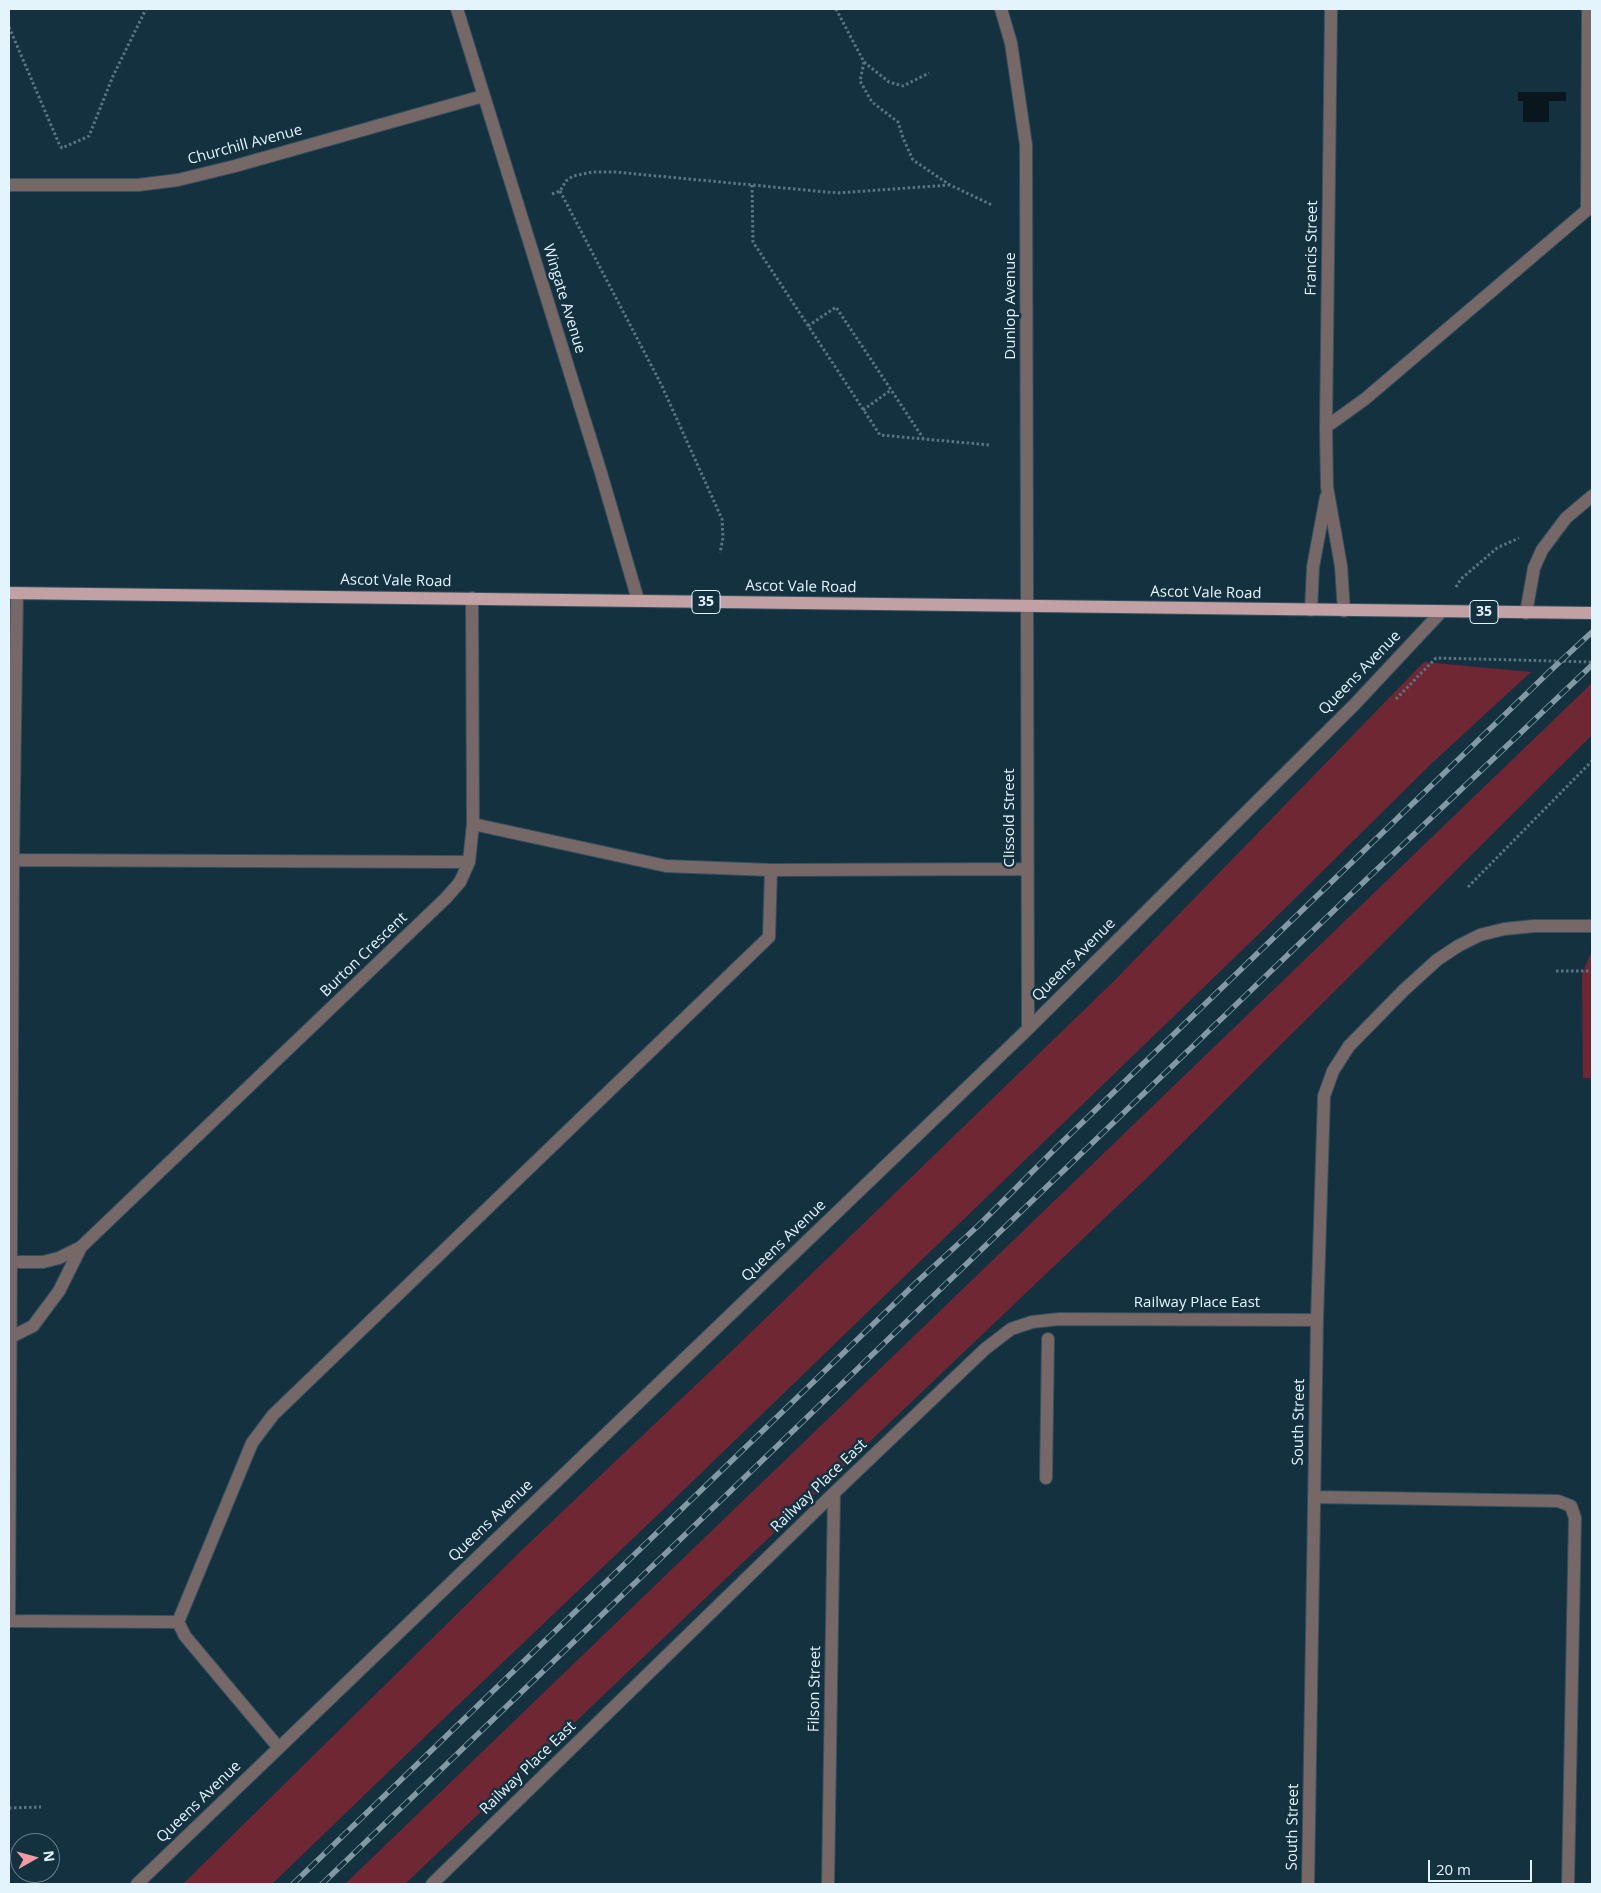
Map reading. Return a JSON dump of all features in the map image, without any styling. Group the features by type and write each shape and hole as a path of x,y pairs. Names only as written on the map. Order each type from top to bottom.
{"main road":[{"name":"Ascot Vale Road","path":"13,593 1592,613"}],"street":[{"name":"Wingate Avenue","path":"457,9 601,473 638,600"},
{"name":"Dunlop Avenue","path":"1001,9 1012,43 1026,145 1026,607"},
{"name":"Francis Street","path":"1331,9 1326,427 1327,487 1341,566 1344,611"},
{"path":"1326,427 1365,399 1587,210 1588,9"},
{"name":"Churchill Avenue","path":"9,185 138,185 178,180 483,96"},
{"name":"Francis Street","path":"1311,610 1313,567 1327,487"},
{"path":"1526,612 1534,568 1542,550 1566,518 1592,496"},
{"path":"9,1616 13,593"},
{"name":"Burton Crescent","path":"10,1338 33,1326 59,1291 82,1247 446,898 460,882 469,862 473,824 472,598"},
{"name":"Clissold Street","path":"1026,607 1028,1029"},
{"name":"Queens Avenue","path":"137,1884 1028,1029 1355,704 1442,611"},
{"path":"473,824 666,866 771,870 1027,869"},
{"path":"11,860 469,862"},
{"path":"279,1748 185,1636 178,1622 252,1443 273,1415 769,937 771,870"},
{"name":"South Street","path":"1308,1884 1317,1320 1324,1096 1333,1071 1348,1046 1437,960 1480,934 1534,926 1592,926"},
{"name":"Burton Crescent","path":"10,1262 32,1263 58,1258 82,1247"},
{"name":"Railway Place East","path":"432,1884 834,1493 985,1349 1011,1329 1032,1322 1059,1319 1317,1320"},
{"path":"1046,1478 1048,1339"},
{"name":"Filson Street","path":"828,1884 834,1493"},
{"path":"1314,1497 1558,1501 1570,1506 1575,1518 1568,1884"},
{"path":"9,1621 178,1622"}],"path":[{"path":"9,27 62,148 89,136 114,76 146,9"},
{"path":"836,9 864,62 889,82 903,86 929,73"},
{"path":"864,62 860,81 872,102 898,122 913,160 950,185 992,205"},
{"path":"552,194 560,191 566,181 573,176 593,172 615,172 836,192 950,185"},
{"path":"752,184 753,242 880,435 990,445"},
{"path":"560,191 661,384 722,519 723,538 720,553"},
{"path":"808,326 836,307 924,439"},
{"path":"863,410 891,390"},
{"path":"1442,611 1461,579 1497,548 1523,537"},
{"path":"1393,702 1436,658 1592,662"},
{"path":"1468,887 1592,761"},
{"path":"1556,971 1592,971"},
{"path":"9,1808 41,1807"}],"shaded area":[{"path":"1518,92 1566,92 1566,101 1549,101 1549,122 1523,122 1523,101 1518,101"},
{"path":"1424,662 1531,672 1431,764 1263,930 667,1506 272,1884 183,1884 524,1548 739,1344 1114,981"},
{"path":"1592,683 1592,735 1152,1173 405,1884 345,1884"},
{"path":"1592,950 1592,1078 1583,1078 1582,975"}],"railway":[{"path":"293,1884 919,1280 979,1225 1058,1146 1592,632"},
{"path":"322,1884 1349,896 1592,665"}]}
